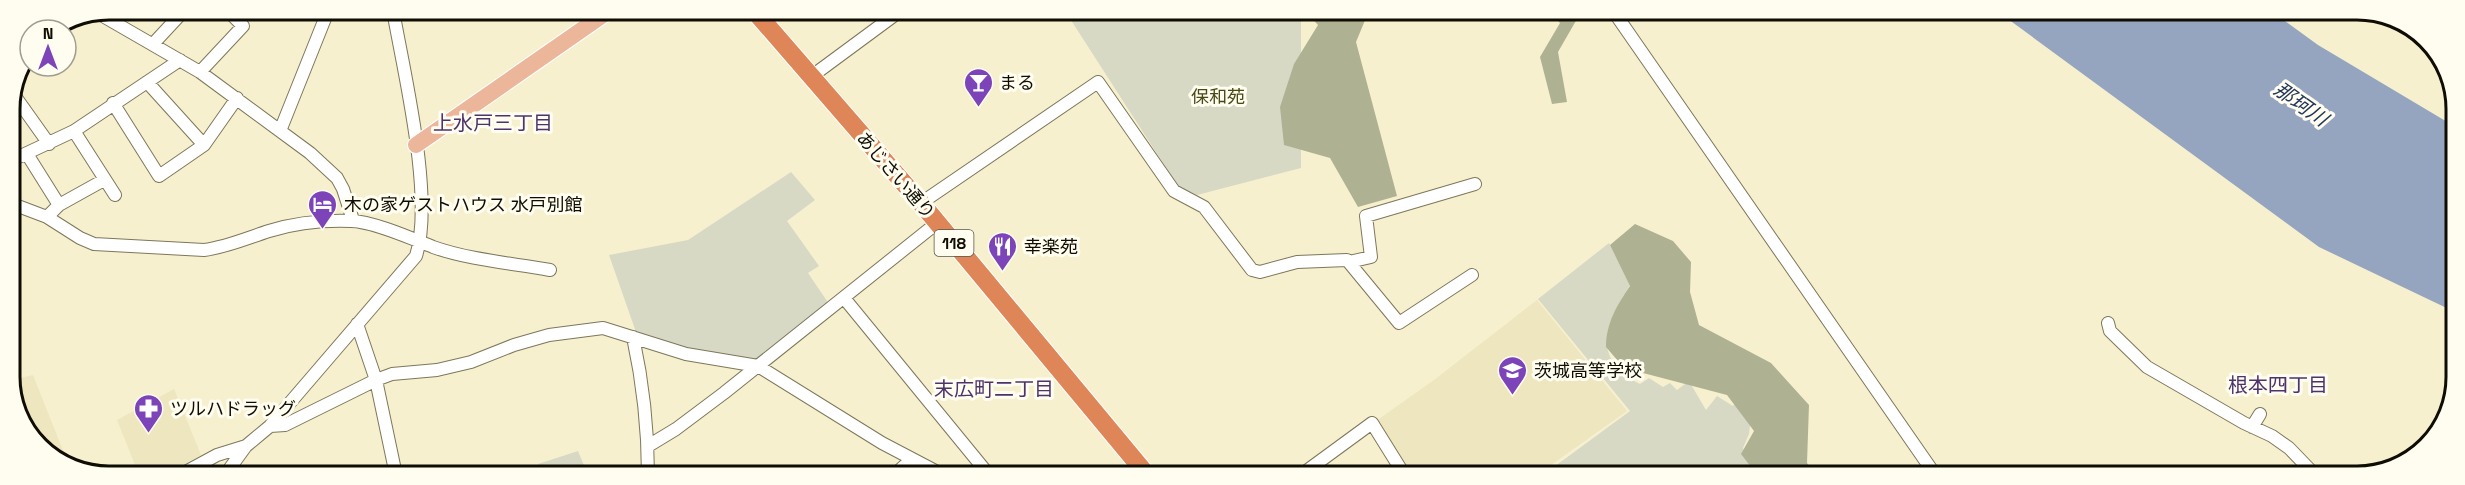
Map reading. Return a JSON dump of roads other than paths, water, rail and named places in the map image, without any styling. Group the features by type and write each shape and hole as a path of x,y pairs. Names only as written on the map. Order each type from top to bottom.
{"highway":[{"name":"あじさい通り","path":"762,20 921,203 1140,466"}],"main road":[{"path":"416,145 596,20"}],"street":[{"path":"110,20 200,72 310,153 337,178 353,220"},
{"path":"153,44 175,20"},
{"path":"200,72 243,26 237,20"},
{"path":"280,131 324,20"},
{"path":"232,466 246,446 270,426 416,256 421,240 421,191 416,145 395,20"},
{"path":"812,76 888,20"},
{"path":"1620,20 1929,466"},
{"path":"20,156 74,131 180,60"},
{"path":"147,82 204,145"},
{"path":"921,203 1098,82 1174,191 1204,207 1252,270 1260,272 1297,262 1347,260 1399,323 1472,275"},
{"path":"113,103 159,176 204,145 237,98"},
{"path":"20,104 49,144"},
{"path":"74,131 115,195"},
{"path":"27,154 59,205"},
{"path":"47,217 59,205 104,180"},
{"path":"1349,262 1371,257 1366,216 1475,184"},
{"path":"20,207 47,217 94,244 204,250 299,224 353,220 421,240 433,247 485,260 550,270"},
{"path":"648,446 676,429 758,366 937,223"},
{"path":"843,298 982,466"},
{"path":"2108,323 2110,331 2147,367 2272,436 2289,448 2306,466"},
{"path":"357,324 376,380 394,466"},
{"path":"270,426 285,425 392,374 424,372 471,362 514,345 549,335 603,328 686,354 758,366 924,466"},
{"path":"633,337 642,377 648,466"},
{"path":"2252,427 2260,414"},
{"path":"1314,466 1372,423 1400,466"},
{"path":"197,466 217,455 246,446"},
{"path":"904,466 911,460"}],"water":[{"name":"那珂川","path":"2009,20 2284,20 2318,45 2446,121 2446,308 2319,247"}],"place":[{"name":"まる","path":"978,108"},
{"name":"木の家ゲストハウス 水戸別館","path":"323,230"},
{"name":"幸楽苑","path":"1003,272"},
{"name":"茨城高等学校","path":"1513,396"},
{"name":"ツルハドラッグ","path":"149,434"}],"district":[{"name":"上水戸三丁目","path":"493,123"},
{"name":"根本四丁目","path":"2278,385"},
{"name":"末広町二丁目","path":"994,389"}],"park label":[{"name":"保和苑","path":"1218,96"}]}
